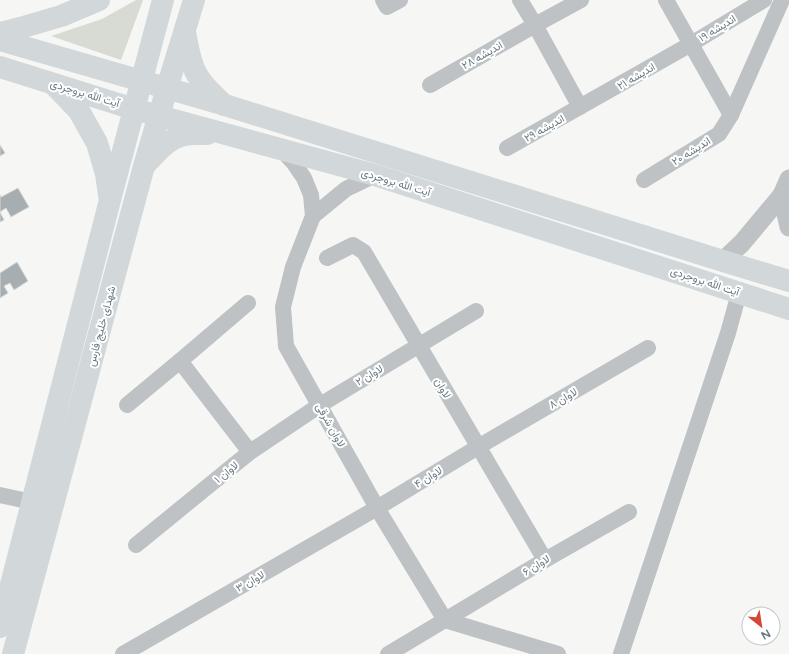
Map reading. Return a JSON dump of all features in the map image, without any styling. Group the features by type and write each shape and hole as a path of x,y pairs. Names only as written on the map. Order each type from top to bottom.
{"main road":[{"path":"0,32 20,28 61,16 99,0"},
{"name":"شهدای خلیج فارس","path":"0,627 163,0"},
{"name":"شهدای خلیج فارس","path":"13,654 144,166 194,0"},
{"path":"185,30 193,67 201,80 225,106"},
{"name":"آیت الله بروجردی","path":"0,40 167,88 789,281"},
{"name":"آیت الله بروجردی","path":"0,67 134,109 375,175 789,309"},
{"path":"86,94 90,90 94,80 95,73 93,67"},
{"path":"52,83 79,111 97,143 106,174 110,200"},
{"path":"144,166 169,142 182,135 222,133"}],"street":[{"path":"520,0 580,107"},
{"name":"اندیشه ۲۸","path":"430,85 581,0"},
{"path":"666,0 731,115"},
{"name":"اندیشه ۱۹","path":"691,44 764,0"},
{"name":"اندیشه ۲۰","path":"644,180 719,134 731,115 782,0"},
{"name":"اندیشه ۲۱","path":"580,107 691,44"},
{"name":"اندیشه ۲۹","path":"507,148 580,107"},
{"path":"281,149 293,162 304,178 311,196 313,216"},
{"path":"313,216 346,190 375,175"},
{"path":"723,261 742,243 785,187"},
{"path":"785,187 789,227"},
{"name":"لاوان شرقی","path":"313,216 293,267 283,308 286,346 377,508 445,620"},
{"name":"لاوان","path":"327,258 353,245 364,252 545,560"},
{"path":"621,654 725,340 739,292"},
{"path":"127,404 180,361 248,302"},
{"path":"418,346 476,311"},
{"name":"لاوان ۲","path":"320,405 418,346"},
{"name":"لاوان ۸","path":"478,447 648,348"},
{"path":"180,361 250,452"},
{"name":"لاوان ۱","path":"136,545 250,452 320,405"},
{"name":"لاوان ۴","path":"377,508 478,447"},
{"path":"0,496 32,502"},
{"name":"لاوان ۳","path":"123,654 377,508"},
{"name":"لاوان ۶","path":"445,620 629,512"},
{"path":"388,654 445,620 558,654"}],"shaded area":[{"path":"136,0 143,0 121,60 51,36 102,19"}],"building":[{"path":"0,145 5,153 0,156"},
{"path":"18,188 29,207 11,217 6,208 0,212 0,195 1,197"},
{"path":"0,212 4,220 0,222"},
{"path":"17,262 28,281 14,290 10,283 4,286 8,293 0,298 0,273"}]}
